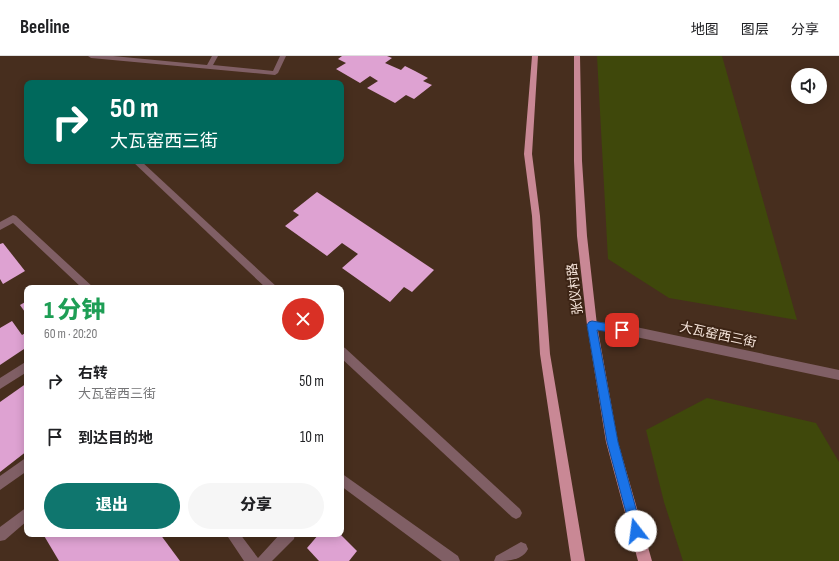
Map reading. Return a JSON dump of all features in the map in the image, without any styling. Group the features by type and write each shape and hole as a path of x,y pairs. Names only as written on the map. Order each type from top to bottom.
{"main road":[{"path":"535,56 528,154 536,216 545,354 578,561"},
{"name":"张仪村路","path":"578,56 578,161 581,229 592,325 612,442 645,561"}],"street":[{"path":"91,56 133,58 275,73 283,56"},
{"path":"209,67 215,56"},
{"path":"139,164 270,285"},
{"path":"0,227 13,218 86,285"},
{"name":"大瓦窑西三街","path":"592,325 636,332 839,375"},
{"path":"344,354 516,513"},
{"path":"0,384 24,368"},
{"path":"0,484 24,465"},
{"path":"344,482 453,561"},
{"path":"0,535 24,515"},
{"path":"234,537 252,561"},
{"path":"263,561 286,537"},
{"path":"501,561 521,549"}],"green space":[{"path":"597,56 722,56 797,320 669,298 608,259"},
{"path":"707,398 816,423 839,462 839,561 683,561 664,502 646,430"}],"building":[{"path":"342,56 387,56 392,58 385,63 401,70 405,66 428,78 423,81 432,85 414,99 406,95 395,103 367,88 378,81 370,76 360,83 336,69 346,63 338,59"},
{"path":"317,192 434,270 412,292 404,287 390,302 342,268 358,254 342,243 327,256 285,226 299,215 293,211"},
{"path":"3,243 25,271 3,284 0,279 0,244"},
{"path":"24,303 24,311 20,305"},
{"path":"12,321 22,335 24,334 24,349 0,365 0,328"},
{"path":"24,385 24,453 0,472 0,402"},
{"path":"45,537 162,537 180,561 59,561"},
{"path":"316,537 343,537 357,551 349,561 319,561 307,548"}],"route":[{"path":"622,330 592,325 612,442 636,531"}]}
